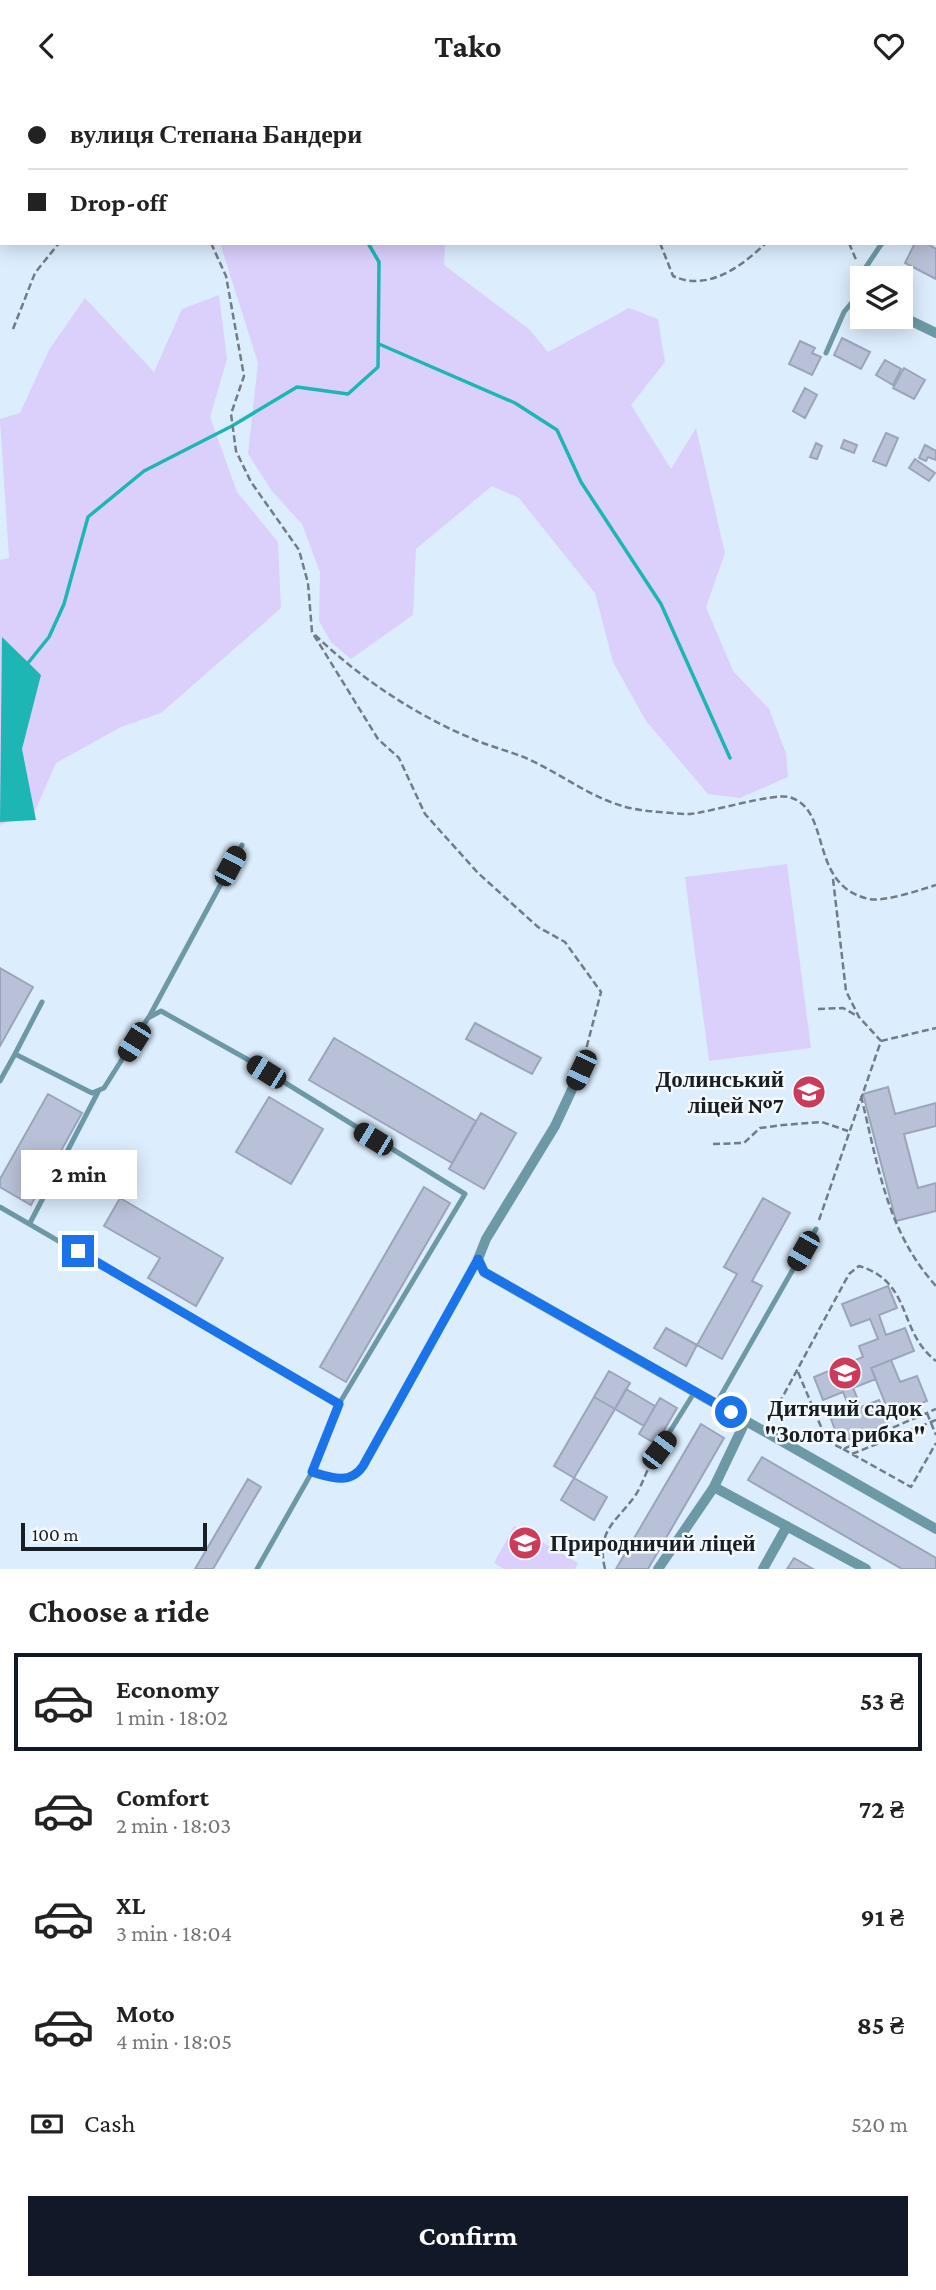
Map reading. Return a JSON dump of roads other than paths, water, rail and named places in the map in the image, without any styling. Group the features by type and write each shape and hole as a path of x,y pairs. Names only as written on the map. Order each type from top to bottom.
{"street":[{"path":"913,322 936,333"},
{"path":"581,1070 555,1126 486,1239 478,1259 484,1272 936,1529"},
{"path":"658,1569 714,1487 746,1420"},
{"path":"714,1487 866,1569"},
{"path":"762,1569 787,1526"}],"lane":[{"path":"867,266 881,245"},
{"path":"826,353 844,312 850,306"},
{"path":"15,1054 92,1093 104,1089 148,1018 242,845"},
{"path":"0,1081 42,1002"},
{"path":"148,1018 161,1011 245,1058 465,1195 339,1404 312,1472 257,1569"},
{"path":"30,1223 98,1092"},
{"path":"0,1207 339,1404"},
{"path":"716,1404 816,1229"},
{"path":"312,1472 347,1479 357,1475 478,1259"},
{"path":"659,1450 695,1391"}],"waterway":[{"path":"28,663 49,637 64,604 88,517 144,471 232,426 297,387 348,394 378,367 379,262 369,245"},
{"path":"379,344 515,403 557,430 581,482 661,604 730,758"}],"place":[{"name":"Долинський ліцей №7","path":"809,1092"},
{"name":"Дитячий садок \"Золота рибка\"","path":"845,1373"},
{"name":"Природничий ліцей","path":"525,1543"}]}
